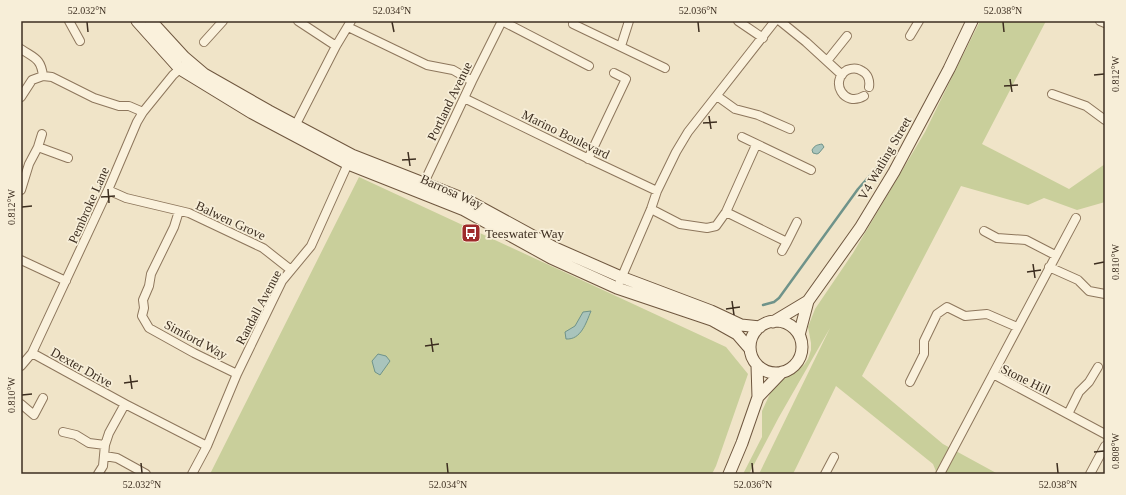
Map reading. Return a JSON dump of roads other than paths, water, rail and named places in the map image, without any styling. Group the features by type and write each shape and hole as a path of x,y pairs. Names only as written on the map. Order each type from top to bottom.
{"street":[{"path":"69,21 80,41"},
{"name":"Barrosa Way","path":"137,21 180,69 252,113 293,130 350,159 422,187 467,200 619,282 712,320 737,334 750,349"},
{"name":"Barrosa Way","path":"151,21 188,61 204,74 293,130"},
{"path":"204,42 223,21"},
{"path":"298,21 336,46"},
{"path":"502,21 589,66"},
{"name":"Portland Avenue","path":"422,187 502,21"},
{"path":"621,46 629,21"},
{"path":"738,21 763,38"},
{"path":"619,282 651,209 657,191 676,152 688,132 775,21"},
{"path":"780,21 806,42 842,75"},
{"path":"910,36 919,21"},
{"name":"V4 Watling Street","path":"799,335 808,301 860,228 894,172 949,69 972,21"},
{"path":"1100,21 1105,24"},
{"path":"293,130 336,46 349,24 427,65 453,70 472,81"},
{"path":"573,24 665,68"},
{"path":"827,61 847,36"},
{"path":"21,49 39,60 42,67 43,76"},
{"name":"Pembroke Lane","path":"21,366 32,353 108,190 137,122 143,112 173,75 188,61"},
{"path":"864,96 855,99 846,97 842,93 839,84 842,75 850,69 856,68 861,70 868,77 870,82 869,87"},
{"path":"588,159 626,79 614,73"},
{"path":"21,98 32,80 43,76 52,77 94,98 119,106 130,106 143,112"},
{"path":"1052,94 1086,106 1105,120"},
{"path":"717,96 735,109 758,115 790,129"},
{"name":"Marino Boulevard","path":"464,98 657,191"},
{"path":"21,190 25,163 38,147 42,134"},
{"path":"742,137 811,170"},
{"path":"651,209 680,224 708,228 716,226 726,212 756,145"},
{"path":"38,147 68,158"},
{"name":"Randall Avenue","path":"192,474 207,446 237,374 282,281 311,246 350,159"},
{"name":"Balwen Grove","path":"108,190 126,198 189,213 263,248 291,270"},
{"name":"Simford Way","path":"179,211 174,227 151,274 149,286 142,300 144,308 142,316 149,328 194,353 237,374"},
{"path":"726,212 787,242"},
{"path":"993,374 1076,218"},
{"path":"782,251 797,222"},
{"path":"984,231 997,238 1026,240 1055,255"},
{"path":"21,260 66,281"},
{"path":"1049,267 1078,280 1089,290 1105,294"},
{"name":"Barrosa Way","path":"619,282 711,311 741,325 760,327"},
{"name":"V4 Watling Street","path":"773,322 808,301"},
{"path":"910,382 924,354 924,341 937,314 947,307 965,316 987,314 1017,328"},
{"path":"779,322 791,326 799,335 802,348 798,361 794,366 782,372 771,372 766,371 757,365 751,355 750,349 752,337 760,327 766,323 779,322"},
{"name":"Dexter Drive","path":"32,353 125,404 207,446"},
{"path":"729,474 742,443 758,397 757,365"},
{"path":"1068,414 1079,392 1089,382 1098,367"},
{"path":"758,397 782,372"},
{"name":"Stone Hill","path":"940,474 993,374 1105,434"},
{"path":"21,404 34,415 43,398"},
{"path":"98,474 103,466 105,445 109,433 125,404"},
{"path":"63,432 76,435 88,442 105,445"},
{"path":"1090,474 1105,446"},
{"path":"105,456 117,458 146,474"},
{"path":"825,474 834,457"}],"water":[{"path":"822,144 824,147 819,153 813,153 812,150 814,147"},
{"path":"591,311 579,334 571,339 566,339 565,332 575,326 583,312"},
{"path":"378,354 386,356 390,361 380,375 375,372 372,361"}],"waterway":[{"path":"763,305 774,302 779,298 858,189 881,163"}],"place":[{"name":"Teeswater Way","path":"471,233"}]}
